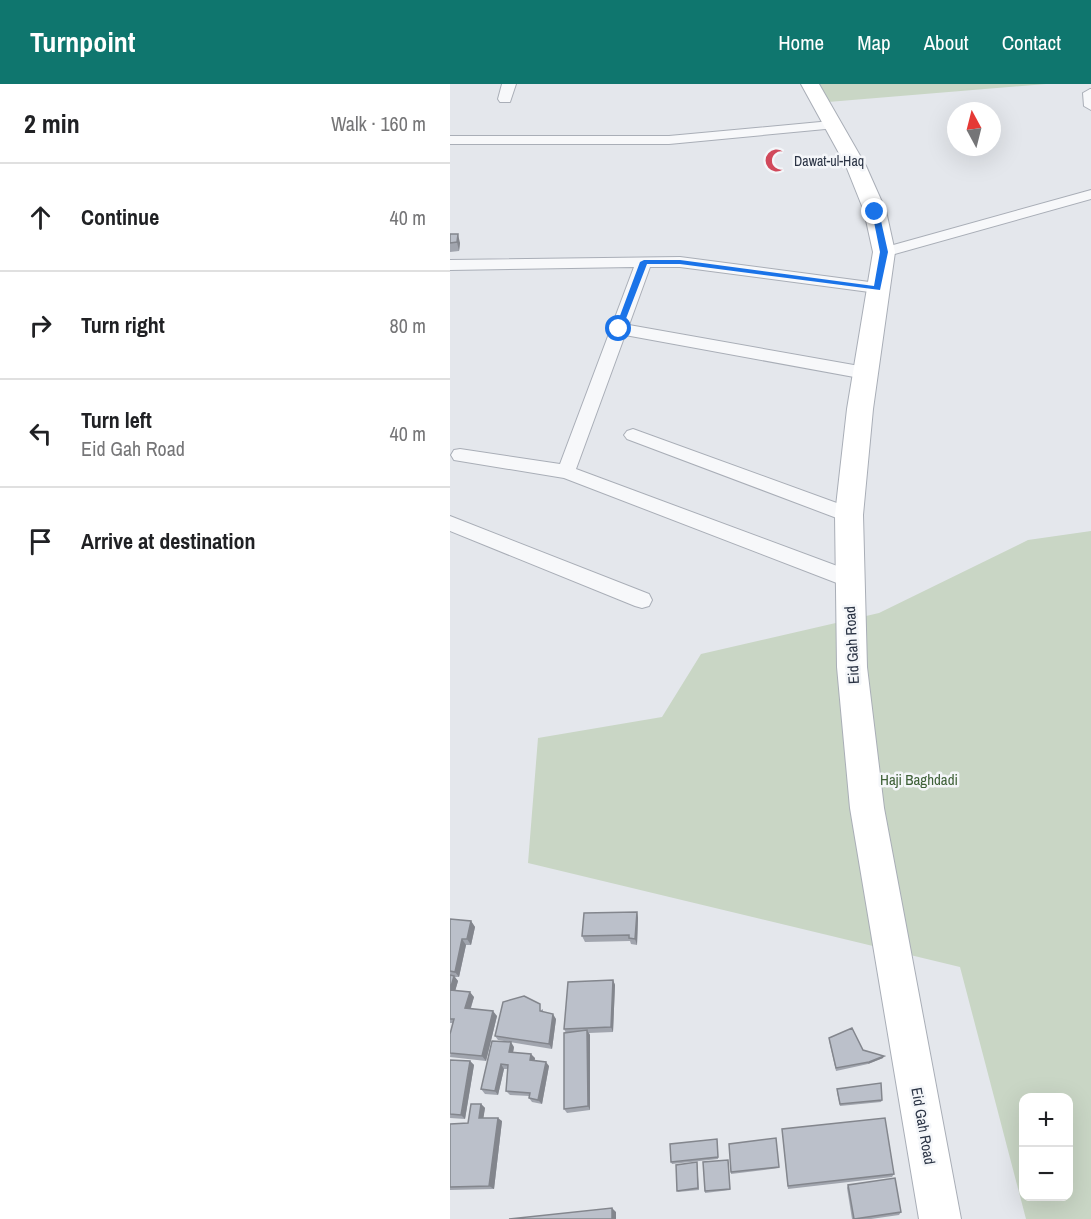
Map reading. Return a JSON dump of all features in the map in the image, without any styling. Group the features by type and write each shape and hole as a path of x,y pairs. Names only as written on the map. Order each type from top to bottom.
{"main road":[{"name":"Eid Gah Road","path":"810,84 856,166 875,212 884,252 865,373 849,514 852,667 867,808 940,1219"}],"street":[{"path":"505,99 509,84"},
{"path":"450,140 669,140 831,125"},
{"path":"884,252 1091,194"},
{"path":"566,472 644,262"},
{"path":"450,265 680,262 877,288"},
{"path":"619,329 865,373"},
{"path":"633,435 849,514"},
{"path":"453,456 566,472 849,579"},
{"path":"450,523 642,600"}],"green space":[{"path":"817,84 1046,84 828,102"},
{"name":"Haji Baghdadi","path":"1091,531 1091,1219 1026,1219 1021,1201 1073,1201 1073,1093 1019,1093 1019,1192 960,967 528,863 538,738 662,717 701,654 879,613 1028,540"}],"building":[{"path":"450,234 458,234 457,242 450,243"},
{"path":"637,912 635,939 629,938 629,935 582,936 584,913"},
{"path":"450,919 471,921 467,939 462,939 455,972 450,971"},
{"path":"450,975 454,976 450,990"},
{"path":"613,980 611,1027 564,1029 568,982"},
{"path":"450,990 470,992 465,1008 493,1011 482,1056 450,1053 450,1034 454,1019 450,1019"},
{"path":"524,996 540,1004 540,1011 553,1014 549,1044 495,1036 503,1002"},
{"path":"852,1028 863,1050 884,1056 869,1062 836,1068 829,1038"},
{"path":"587,1030 588,1106 564,1109 564,1033"},
{"path":"492,1041 511,1042 509,1052 531,1054 530,1060 546,1062 538,1100 529,1098 530,1093 506,1091 508,1065 501,1064 495,1091 481,1089"},
{"path":"450,1060 470,1061 461,1115 450,1114"},
{"path":"881,1083 882,1100 840,1104 837,1089"},
{"path":"471,1104 481,1104 479,1118 498,1118 489,1186 450,1187 450,1124 468,1123"},
{"path":"885,1118 894,1174 788,1186 782,1129"},
{"path":"776,1138 779,1167 731,1172 729,1144"},
{"path":"717,1139 718,1157 671,1162 670,1144"},
{"path":"728,1160 730,1189 705,1191 703,1162"},
{"path":"697,1162 698,1188 677,1191 676,1165"},
{"path":"895,1178 901,1212 854,1219 848,1185"},
{"path":"612,1208 612,1219 509,1219"}],"place":[{"name":"Dawat-ul-Haq","path":"776,161"}],"route":[{"path":"619,329 644,262 680,262 877,288 884,252 875,212"}]}
